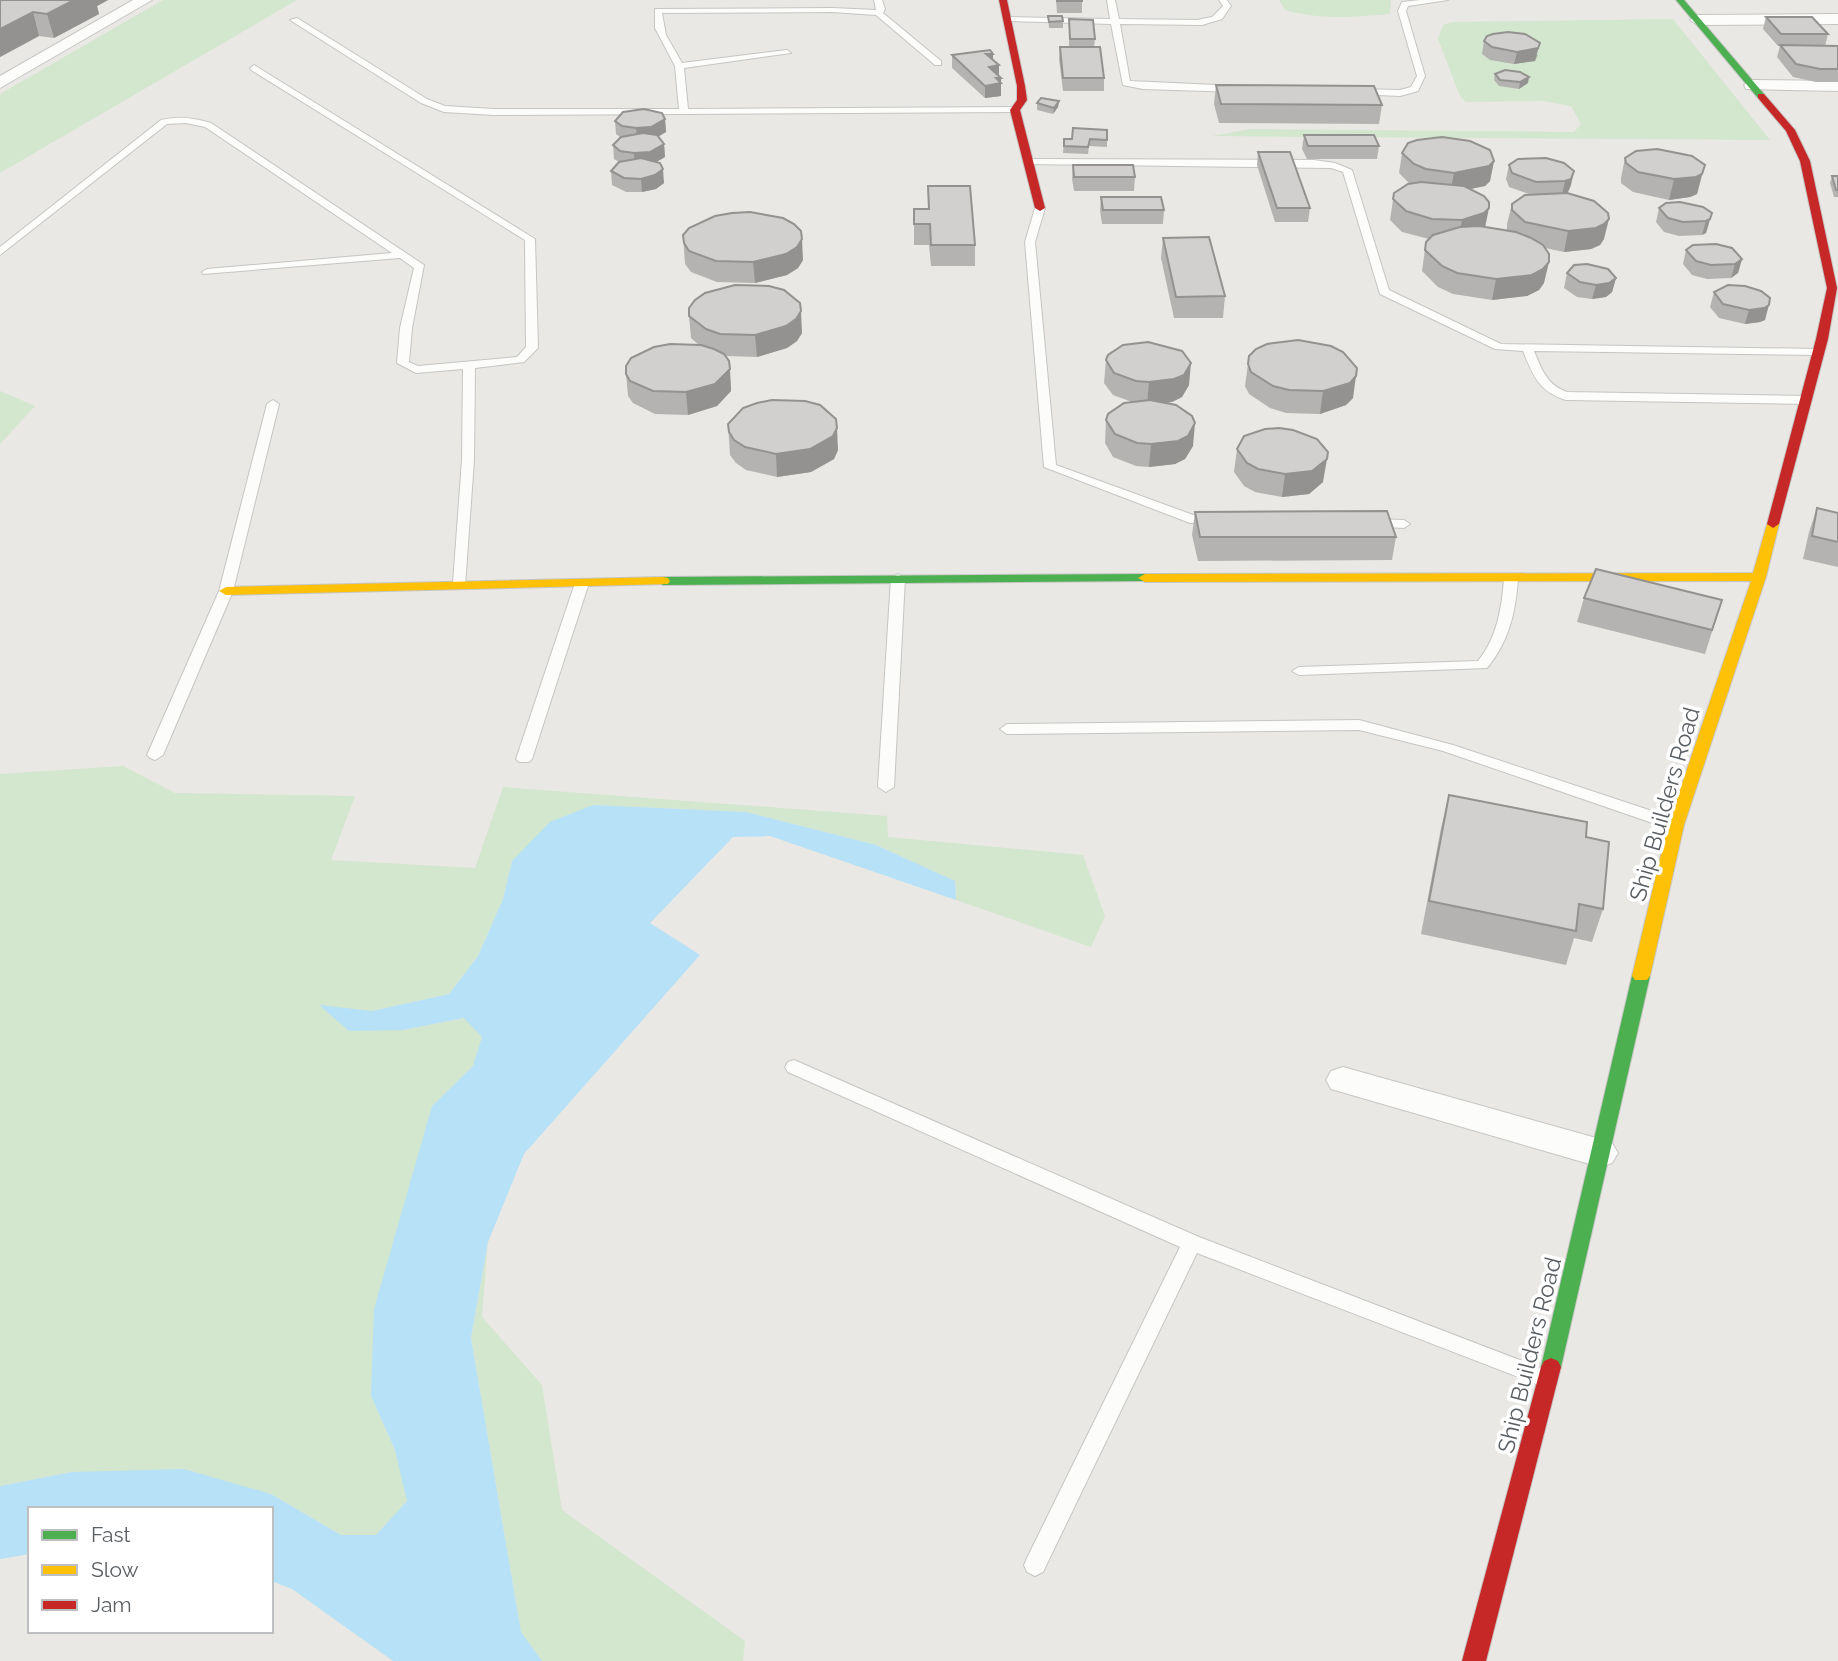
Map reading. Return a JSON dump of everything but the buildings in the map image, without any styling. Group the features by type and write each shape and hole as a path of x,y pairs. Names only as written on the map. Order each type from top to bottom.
{"street":[{"path":"0,83 144,0"},
{"path":"1003,0 1021,86 1022,100 1015,110 1040,208"},
{"name":"Ship Builders Road","path":"1474,1661 1548,1380 1676,825 1759,577 1806,400 1826,344 1832,288 1805,161 1790,130 1680,0"},
{"path":"1698,20 1838,19"},
{"path":"1752,85 1838,86"},
{"path":"226,591 460,583 898,578 1759,577"},
{"path":"1343,1080 1600,1153"}],"lane":[{"path":"878,0 881,9 878,13"},
{"path":"1111,0 1126,83 1143,86 1251,89"},
{"path":"1007,19 1197,23 1223,16 1227,6 1223,0"},
{"path":"1346,91 1400,93 1415,89 1421,76 1402,11 1405,4 1444,0"},
{"path":"684,110 679,66 666,46 657,18 658,11 832,10 878,13 938,63"},
{"path":"294,20 424,101 444,109 1015,110"},
{"path":"679,66 787,53"},
{"path":"0,252 164,122 180,119 208,125 420,267 406,328 403,363 416,370 520,360 532,348 530,239 254,68"},
{"path":"1028,162 1332,165 1347,170 1384,292 1499,347 1826,344"},
{"path":"1040,208 1030,242 1050,467 1195,520 1223,520"},
{"path":"206,272 404,256"},
{"path":"1527,347 1540,379 1549,392 1566,396 1806,400"},
{"path":"460,583 468,460 469,366"},
{"path":"155,755 226,591 273,404"},
{"path":"1363,523 1404,524"},
{"path":"886,787 898,578"},
{"path":"1299,671 1482,665 1490,657 1508,612 1511,578"},
{"path":"524,759 582,583"},
{"path":"1007,729 1359,725 1448,748 1676,825"},
{"path":"794,1067 1192,1243 1548,1380"},
{"path":"1035,1565 1192,1243"}],"green space":[{"path":"163,0 297,0 0,173 0,94"},
{"path":"1279,0 1391,0 1390,14 1337,17 1285,10"},
{"path":"1673,19 1770,140 1212,136 1251,129 1574,132 1581,124 1571,106 1543,101 1466,102 1460,96 1438,39 1443,25 1452,22"},
{"path":"0,391 35,406 0,444"},
{"path":"123,766 175,793 355,796 331,860 475,868 503,787 887,816 888,837 1083,855 1105,916 1091,947 956,900 955,881 876,845 746,812 593,805 512,861 503,899 478,956 449,994 372,1011 320,1006 403,1030 465,1018 483,1037 473,1066 432,1106 371,1396 395,1450 408,1500 376,1535 341,1535 271,1494 72,1472 0,1486 0,774"},
{"path":"488,1242 482,1317 542,1385 562,1510 745,1641 743,1661 542,1661 521,1632 471,1338"}],"water":[{"path":"593,805 746,812 876,845 955,881 956,900 770,836 733,837 650,923 700,955 524,1154 488,1242 471,1338 521,1632 542,1661 393,1661 292,1589 273,1582 273,1507 28,1507 28,1554 0,1559 0,1486 72,1472 184,1469 271,1494 341,1535 376,1535 407,1501 395,1450 371,1396 374,1309 432,1106 473,1066 482,1037 464,1018 403,1030 349,1031 319,1005 372,1011 449,994 478,956 503,899 512,861 550,822"}],"traffic: fast":[{"path":"1680,0 1761,96"},
{"path":"663,581 1145,578"},
{"path":"1551,1367 1641,976"}],"traffic: slow":[{"path":"1641,976 1676,825 1759,577 1773,524"},
{"path":"1145,578 1759,577"},
{"path":"226,591 663,581"}],"traffic: jam":[{"path":"1003,0 1021,86 1022,100 1015,110 1040,208"},
{"path":"1761,96 1790,130 1805,161 1832,288 1822,339 1773,524"},
{"path":"1474,1661 1551,1367"}]}
